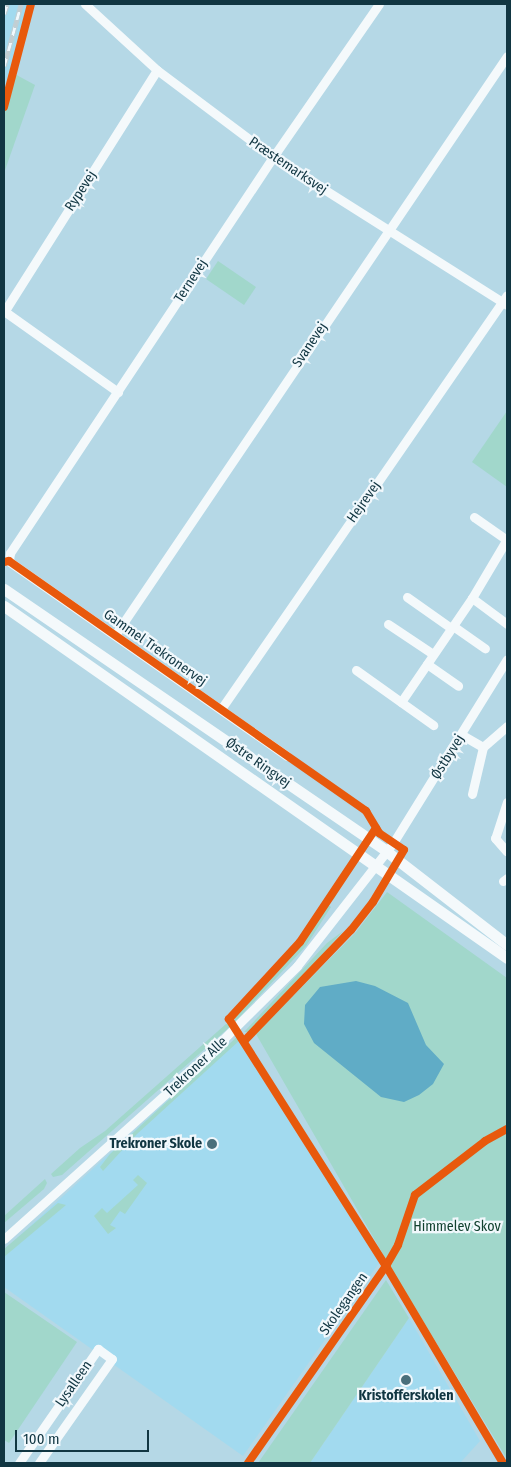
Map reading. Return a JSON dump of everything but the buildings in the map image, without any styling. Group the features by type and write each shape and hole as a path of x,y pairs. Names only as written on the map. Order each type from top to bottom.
{"main road":[{"name":"Østre Ringvej","path":"4,589 386,851 507,944"},
{"name":"Østre Ringvej","path":"4,606 507,958"}],"street":[{"name":"Præstemarksvej","path":"85,4 157,70 273,157 387,232 506,300"},
{"name":"Ternevej","path":"8,554 376,5"},
{"name":"Svanevej","path":"115,635 507,56"},
{"name":"Rypevej","path":"118,392 4,311 157,70"},
{"name":"Hejrevej","path":"221,709 506,300"},
{"path":"401,702 472,598 507,539 474,517"},
{"name":"Gammel Trekronervej","path":"8,554 115,635 287,756"},
{"path":"407,597 485,648"},
{"path":"472,598 507,624"},
{"path":"388,624 433,654"},
{"name":"Østbyvej","path":"386,851 462,735 507,660"},
{"path":"427,664 458,686"},
{"path":"356,670 433,725"},
{"path":"472,794 483,747 507,726"},
{"path":"462,735 483,747"},
{"path":"507,802 496,838 507,852"},
{"name":"Trekroner Alle","path":"4,1239 236,1029 298,966 386,851"},
{"name":"Lysalleen","path":"19,1463 98,1349 112,1359 39,1463"}],"shaded area":[{"path":"4,4 29,4 4,93"},
{"path":"356,981 375,986 408,1003 426,1045 444,1064 433,1084 419,1095 404,1102 381,1097 314,1043 304,1024 305,1005 320,987"},
{"name":"Trekroner Skole","path":"236,1038 379,1263 243,1456 4,1287 4,1250"},
{"name":"Kristofferskolen","path":"409,1318 480,1441 460,1463 310,1463"}],"green space":[{"path":"11,72 35,85 4,173 4,93"},
{"path":"218,261 256,287 244,305 206,279"},
{"path":"507,411 507,487 472,462"},
{"path":"344,881 334,899 327,904 331,907 306,946 235,1022 235,1016 283,966 309,933 328,902"},
{"name":"Himmelev Skov","path":"387,892 507,978 507,1459 391,1268 256,1034 356,932"},
{"path":"343,931 286,996 249,1032 244,1032 327,943"},
{"path":"226,1024 232,1025 62,1175 53,1177 51,1174 80,1148 105,1131"},
{"path":"239,1035 240,1040 137,1134 103,1171 100,1167 110,1154"},
{"path":"138,1175 147,1183 125,1214 120,1211 110,1225 116,1228 108,1234 94,1216 102,1208 107,1213 138,1185 133,1180"},
{"path":"45,1179 47,1183 44,1189 4,1223 4,1216"},
{"path":"58,1203 66,1205 4,1257 4,1249"},
{"path":"386,1280 409,1318 310,1463 258,1463"},
{"path":"4,1292 77,1342 9,1443 4,1440"}],"railway":[{"path":"4,14 7,4"},
{"path":"4,66 21,4"}],"cycle path":[{"path":"4,107 31,4"},
{"path":"4,562 9,561 366,811 379,833 404,850 373,902 351,930 244,1041"},
{"path":"376,828 300,942 229,1019 386,1266 503,1463"},
{"name":"Skolegangen","path":"248,1463 386,1266 398,1245 415,1195 485,1141 507,1129"}],"place":[{"name":"Trekroner Skole","path":"212,1144"},
{"name":"Kristofferskolen","path":"406,1380"}]}
